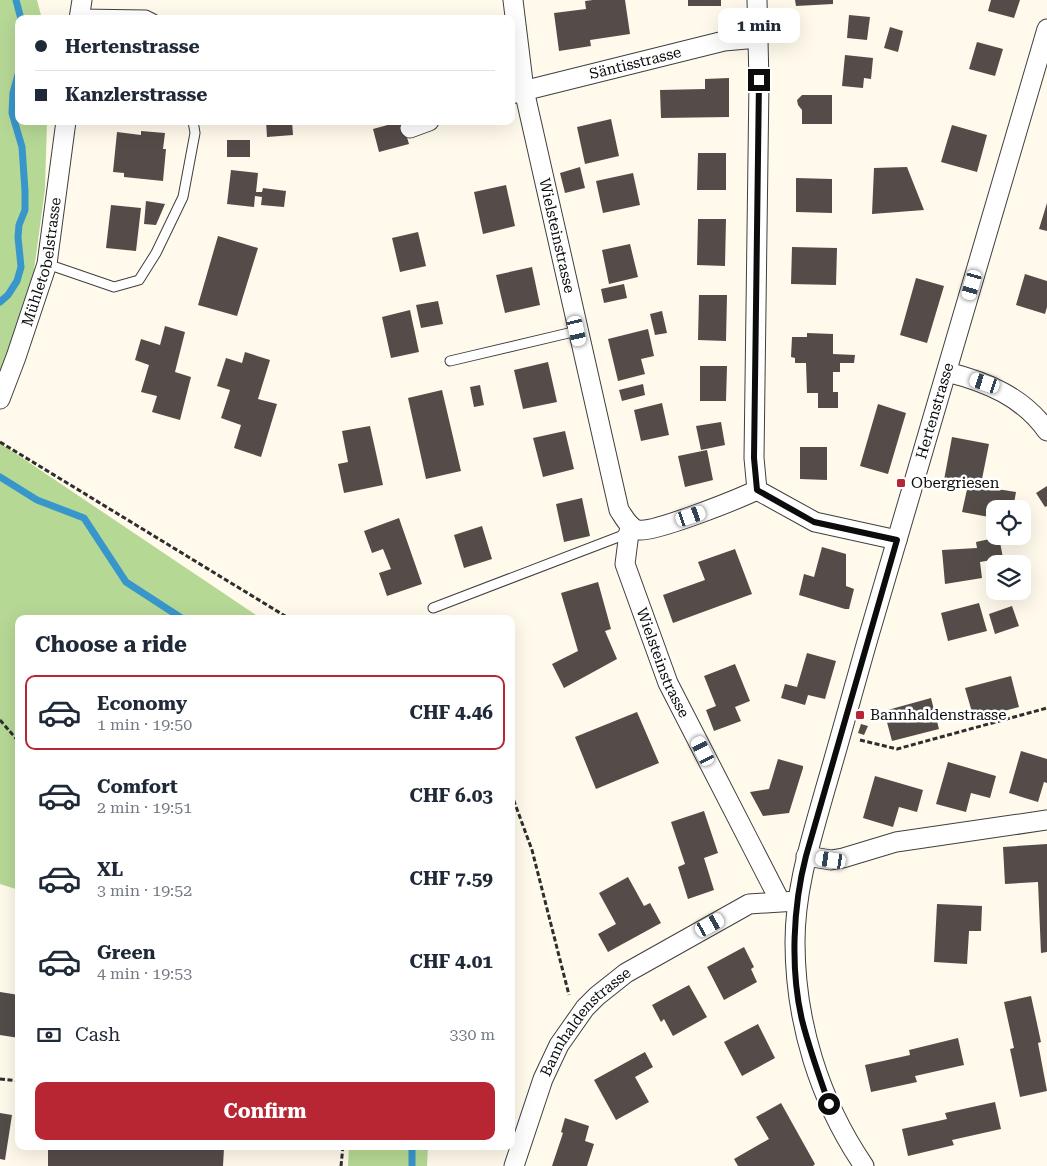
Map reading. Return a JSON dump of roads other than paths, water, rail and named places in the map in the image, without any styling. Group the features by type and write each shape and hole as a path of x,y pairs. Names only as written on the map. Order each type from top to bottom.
{"street":[{"name":"Wielsteinstrasse","path":"513,0 514,15"},
{"path":"757,490 754,458 758,0"},
{"name":"Hertenstrasse","path":"863,1166 844,1135 829,1104 809,1047 802,1017 795,940 789,901 806,856 1047,29"},
{"name":"Wielsteinstrasse","path":"515,37 518,92 619,510 630,525 625,564 668,683 789,901"},
{"name":"Säntisstrasse","path":"518,92 724,41 758,38"},
{"name":"Mühletobelstrasse","path":"0,398 47,264 65,125"},
{"path":"410,128 418,125"},
{"path":"947,372 985,383 1006,394 1028,410 1047,431"},
{"path":"630,525 640,530 659,527 757,490"},
{"path":"757,490 814,522 897,540"},
{"path":"806,856 831,860 896,842 1047,820"},
{"name":"Bannhaldenstrasse","path":"514,1166 543,1079 559,1045 585,1008 597,996 626,973 749,904 789,901"}],"lane":[{"path":"80,11 146,15"},
{"path":"47,264 114,287 139,280 156,253 183,197 195,133 194,125"},
{"path":"450,361 577,331"},
{"path":"433,608 621,536 630,525"}],"waterway":[{"path":"16,0 20,15"},
{"path":"15,86 12,113 15,123"},
{"path":"0,302 8,295 17,281 21,267 18,237 19,225 25,210 25,191 22,147 16,125"},
{"path":"0,477 37,500 84,518 126,582 177,615"},
{"path":"412,1150 412,1166"}],"place":[{"name":"Obergriesen","path":"901,483"},
{"name":"Bannhaldenstrasse","path":"860,715"}]}
